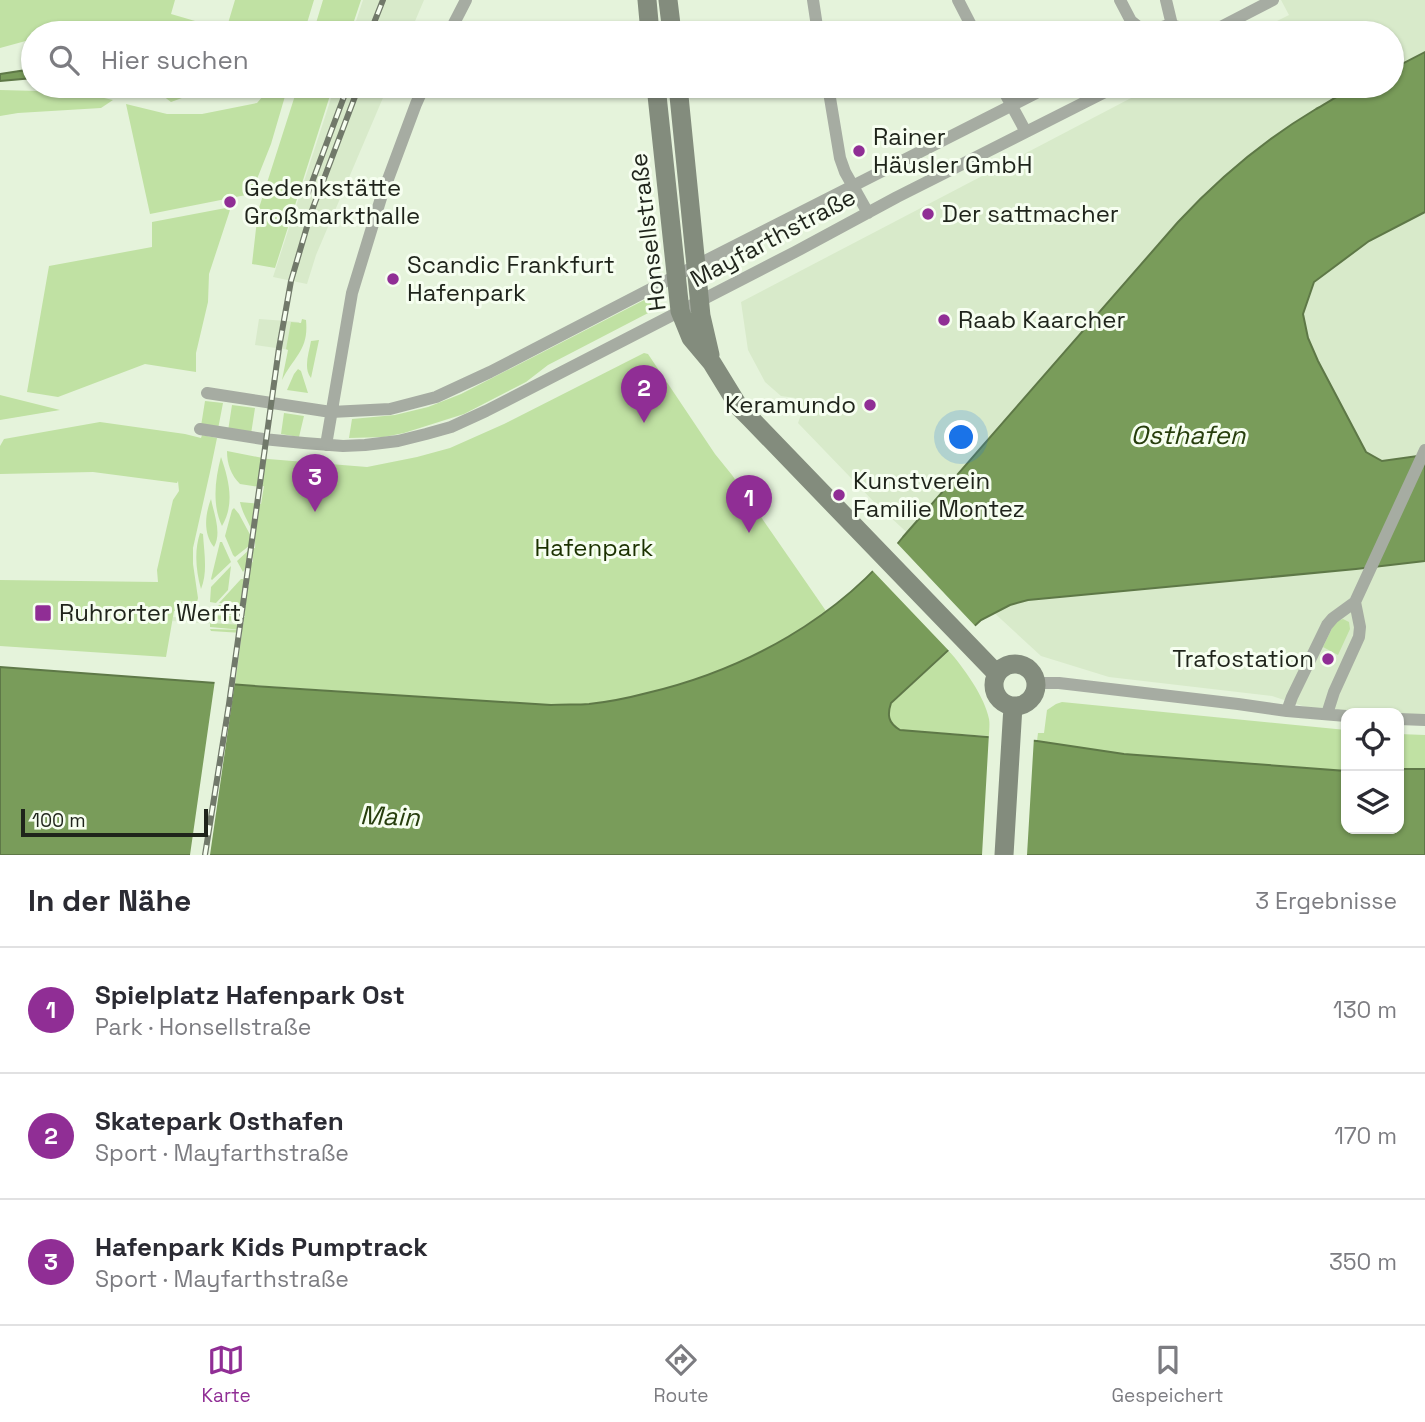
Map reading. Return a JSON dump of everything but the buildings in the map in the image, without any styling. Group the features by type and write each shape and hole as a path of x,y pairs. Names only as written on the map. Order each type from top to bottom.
{"street":[{"path":"455,21 466,0"},
{"path":"647,0 649,21"},
{"path":"668,0 671,21"},
{"path":"813,0 816,21"},
{"path":"958,0 969,21"},
{"path":"1120,0 1131,21"},
{"path":"1166,0 1171,21"},
{"path":"1232,21 1273,0"},
{"path":"326,445 352,293 381,198 419,98"},
{"name":"Honsellstraße","path":"657,98 680,311 691,338 712,363 739,407 997,674"},
{"name":"Honsellstraße","path":"679,98 703,326 712,363"},
{"path":"830,98 840,158 868,213"},
{"path":"1007,98 1026,132"},
{"name":"Mayfarthstraße","path":"207,393 331,412 390,408 436,397 1027,98"},
{"name":"Mayfarthstraße","path":"200,429 263,439 342,446 398,441 451,427 1093,98"},
{"path":"1287,711 1327,625 1355,602 1424,453"},
{"path":"1327,714 1359,637 1360,627 1355,602"},
{"path":"1019,665 1030,671 1036,682 1030,700 1019,706 1002,702 997,698 993,686 997,674 1007,666 1019,665"},
{"path":"1036,682 1341,715"},
{"path":"1004,855 1013,706"},
{"path":"1404,719 1425,720"}],"shaded area":[{"path":"363,0 424,0 415,21 356,21"},
{"name":"Osthafen","path":"1281,0 1425,0 1425,720 1404,714 1404,708 1341,708 1341,714 1327,714 1272,696 1109,677 1041,656 876,504 798,423 804,406 795,398 781,396 765,382 748,350 741,302 1131,98 1404,98 1404,21 1277,21 1289,15"},
{"path":"331,98 383,98 316,255 307,284 273,277"},
{"path":"259,319 299,322 297,351 255,345"},
{"path":"173,617 259,623 258,627 172,621"}],"green space":[{"path":"0,0 175,0 171,14 195,21 21,21 21,42 0,48"},
{"path":"235,0 314,0 308,21 229,21"},
{"path":"323,0 361,0 354,21 317,21"},
{"path":"0,90 21,91 21,98 113,100 101,108 0,116"},
{"path":"166,98 182,98 171,102"},
{"path":"261,98 284,98 271,144 251,194 150,214 126,104 167,114 202,114 257,103"},
{"path":"294,98 329,98 275,268 252,264 258,211"},
{"path":"231,207 209,274 208,302 196,353 196,372 145,364 58,397 27,392 49,266 152,247 152,222"},
{"path":"650,297 652,311 548,365 526,382 464,414 404,433 384,437 349,438 352,419 395,415 428,407 461,394"},
{"path":"302,319 306,320 303,346 282,380 291,322 301,323"},
{"path":"319,340 311,378 307,365 308,355 311,341"},
{"name":"Hafenpark","path":"644,353 648,354 826,611 763,651 718,671 671,687 596,703 551,705 235,684 242,633 210,629 243,630 210,627 210,623 243,625 244,622 211,619 211,615 245,616 211,613 219,605 246,606 219,603 241,579 249,587 245,575 253,557 243,572 237,561 251,548 255,548 255,542 240,502 261,504 264,486 240,484 230,469 227,451 268,459 367,467 417,457 450,448 504,424"},
{"path":"298,369 301,371 308,393 287,390"},
{"path":"0,395 60,410 0,420"},
{"path":"205,401 223,403 218,429 201,426"},
{"path":"232,405 255,408 251,434 228,431"},
{"path":"284,413 304,416 299,437 281,434"},
{"path":"100,422 201,438 202,435 217,438 193,548 197,602 175,601 198,603 195,612 174,611 166,657 0,646 0,580 158,582 157,570 173,500 179,491 178,481 93,472 0,474 0,446 4,439"},
{"path":"221,457 230,501 222,526 216,492"},
{"path":"211,499 217,530 214,547 210,542 206,524"},
{"path":"234,508 254,542 235,557 225,536"},
{"path":"200,533 203,534 205,562 201,589 196,561"},
{"path":"220,542 231,562 212,580 211,579"},
{"path":"231,566 228,590 216,603 210,602 211,587"},
{"path":"1343,619 1349,622 1350,629 1338,655 1323,647 1335,622"},
{"path":"949,651 983,701 989,719 989,736 899,730 891,722 891,704"},
{"path":"1062,702 1341,730 1341,771 1124,754 1037,741 1038,733 1044,733 1047,710"},
{"path":"1404,734 1425,735 1425,769 1404,769"}],"water":[{"name":"Main","path":"1425,52 1425,212 1369,241 1314,282 1303,314 1308,338 1318,361 1366,452 1382,461 1425,455 1425,561 1028,600 1010,605 981,620 891,703 889,715 893,725 900,730 1037,741 1124,754 1341,771 1341,834 1404,834 1404,769 1425,769 1425,855 0,855 0,667 551,705 584,704 625,698 684,683 754,655 788,637 820,616 878,566 1178,222 1243,161 1297,121 1335,98 1404,98 1404,63"},
{"path":"21,71 21,79 0,81 0,74"}],"pier":[{"path":"895,541 977,628 951,653 870,568"},
{"path":"215,680 235,681 210,855 190,855"},
{"path":"989,733 1034,737 1027,855 982,855"}],"railway":[{"path":"375,21 383,0"},
{"path":"308,193 344,98"},
{"path":"205,855 291,281 311,213 354,98"}],"place":[{"name":"Rainer Häusler GmbH","path":"859,151"},
{"name":"Gedenkstätte Großmarkthalle","path":"230,202"},
{"name":"Der sattmacher","path":"928,214"},
{"name":"Scandic Frankfurt Hafenpark","path":"393,279"},
{"name":"Raab Kaarcher","path":"944,320"},
{"name":"Keramundo","path":"870,405"},
{"name":"Skatepark Osthafen","path":"644,423"},
{"name":"Kunstverein Familie Montez","path":"839,495"},
{"name":"Hafenpark Kids Pumptrack","path":"315,512"},
{"name":"Spielplatz Hafenpark Ost","path":"749,533"},
{"name":"Ruhrorter Werft","path":"43,613"},
{"name":"Trafostation","path":"1328,659"}]}
